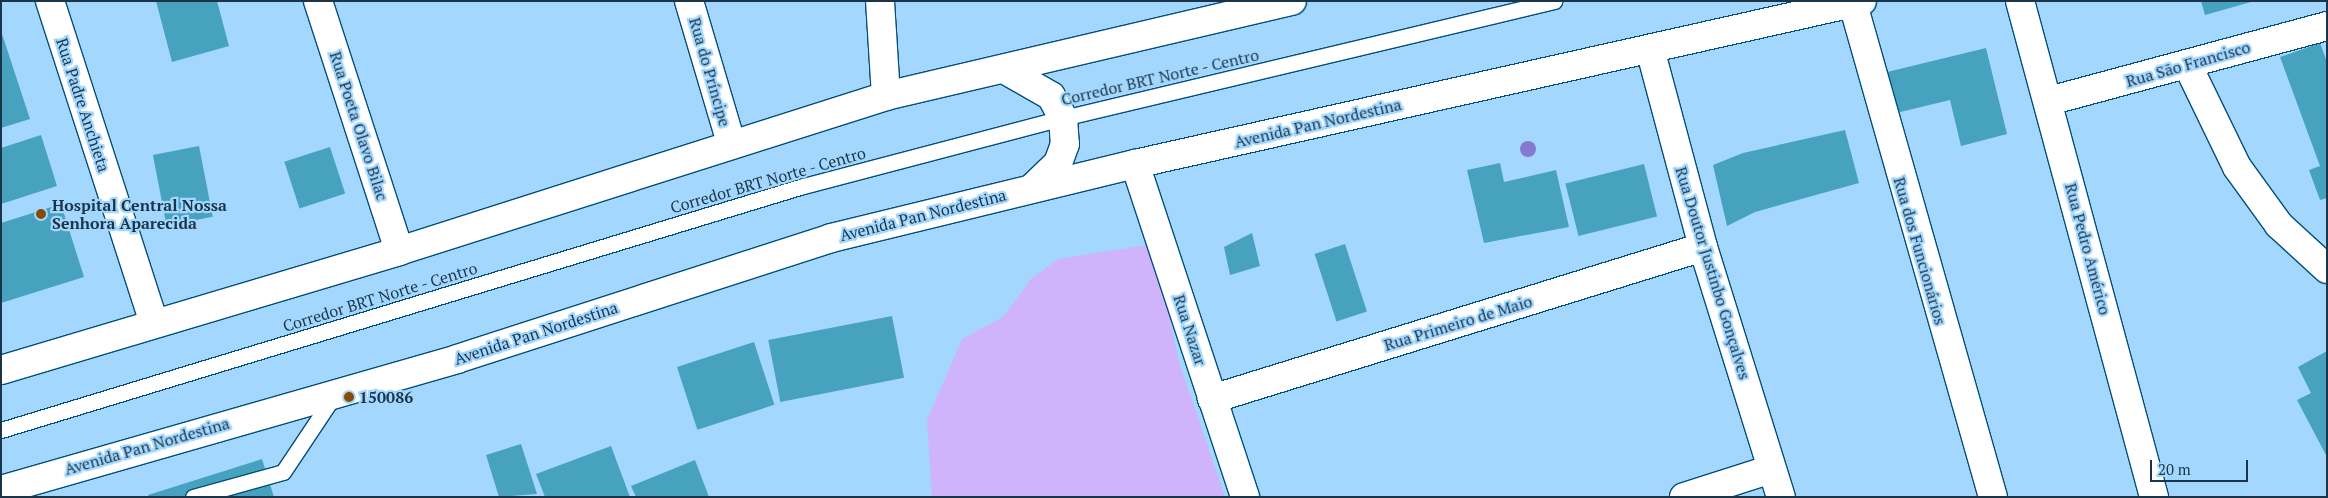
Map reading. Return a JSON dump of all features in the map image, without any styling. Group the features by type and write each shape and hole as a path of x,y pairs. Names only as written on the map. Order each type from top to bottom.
{"main road":[{"name":"Rua Padre Anchieta","path":"50,1 154,323"},
{"name":"Rua Poeta Olavo Bilac","path":"318,1 399,251"},
{"name":"Rua do Príncipe","path":"689,1 731,143"},
{"path":"880,1 886,96"},
{"path":"1,370 399,251 731,143 886,96 1292,1"},
{"name":"Rua Pedro Américo","path":"2020,1 2154,497"},
{"name":"Avenida Pan Nordestina","path":"1,490 457,359 830,238 1135,164 1857,2"},
{"name":"Rua dos Funcionários","path":"1857,2 1993,497"},
{"name":"Rua São Francisco","path":"2048,101 2327,26"},
{"name":"Rua Doutor Justinbo Gonçalves","path":"1650,49 1703,247 1781,497"},
{"path":"2187,64 2237,167 2279,225 2327,269"},
{"path":"1004,69 1051,96 1063,118 1065,144 1058,163 1030,190"},
{"name":"Rua Nazar","path":"1135,164 1245,497"},
{"name":"Rua Primeiro de Maio","path":"1212,398 1703,247"},
{"path":"1684,497 1772,469"}],"lane":[{"name":"Corredor BRT Norte - Centro","path":"1,430 803,186 1063,118 1554,1"},
{"path":"194,497 283,472 335,394"}],"shaded area":[{"path":"1154,244 1179,362 1225,497 932,497 927,420 962,339 1003,317 1031,279 1058,259"}],"building":[{"path":"156,1 217,1 229,46 172,62"},
{"path":"2201,1 2251,1 2251,2 2205,15"},
{"path":"1,31 30,119 1,128"},
{"path":"2320,43 2327,62 2327,198 2320,200 2309,170 2320,166 2280,57"},
{"path":"1986,48 2007,134 1961,146 1950,100 1892,114 1883,73"},
{"path":"1845,130 1859,183 1755,212 1727,226 1713,165 1743,153"},
{"path":"41,135 57,186 1,204 1,148"},
{"path":"199,146 213,217 167,226 153,155"},
{"path":"330,147 345,194 299,208 284,162"},
{"path":"1500,163 1504,182 1556,170 1569,227 1484,243 1467,170"},
{"path":"1644,164 1657,216 1578,236 1565,184"},
{"path":"61,204 84,277 1,303 1,223"},
{"path":"1252,233 1260,266 1230,275 1224,247"},
{"path":"1345,244 1367,312 1337,321 1315,254"},
{"path":"892,316 904,378 780,402 768,340"},
{"path":"754,342 774,405 697,430 677,367"},
{"path":"2327,351 2327,457 2297,400 2311,393 2298,367"},
{"path":"521,444 537,494 499,497 486,455"},
{"path":"611,446 630,497 545,497 536,474"},
{"path":"262,459 274,497 149,497 148,495"},
{"path":"695,460 709,497 636,497 631,486"}],"place":[{"name":"Hospital Central Nossa Senhora Aparecida","path":"41,214"},
{"name":"150086","path":"349,397"}]}
